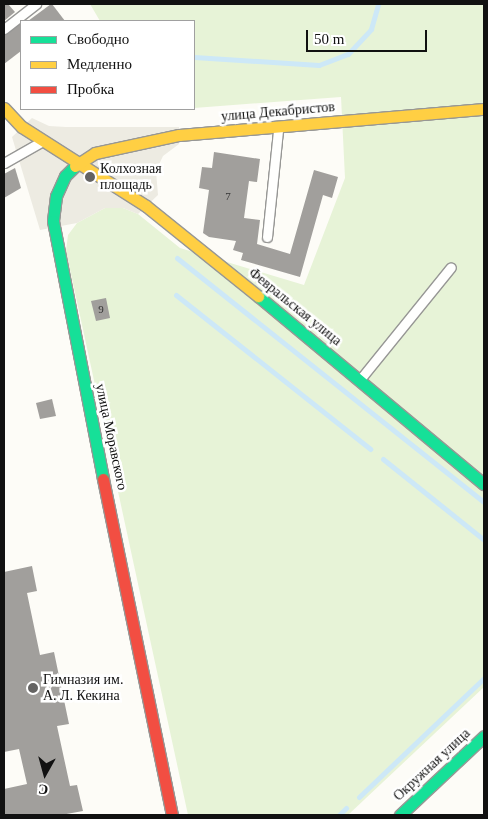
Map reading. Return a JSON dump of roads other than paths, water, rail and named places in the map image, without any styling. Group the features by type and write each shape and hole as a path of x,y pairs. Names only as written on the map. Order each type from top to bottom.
{"street":[{"path":"4,108 22,128 78,164"},
{"name":"улица Декабристов","path":"78,164 95,153 126,144 179,135 484,109"},
{"name":"Февральская улица","path":"78,164 146,206 360,379 484,484"},
{"name":"улица Моравского","path":"78,164 65,176 56,196 53,221 57,252 172,815"},
{"name":"Окружная улица","path":"400,815 484,736"}],"lane":[{"path":"4,29 36,4"},
{"path":"266,237 278,127"},
{"path":"4,163 43,141"},
{"path":"360,379 451,267"}],"waterway":[{"path":"195,57 319,65 348,54 371,29 378,4"},
{"path":"177,258 484,502"},
{"path":"176,295 370,449"},
{"path":"383,459 484,540"},
{"path":"359,797 484,678"},
{"path":"339,815 346,808"}],"place":[{"name":"Колхозная площадь","path":"90,177"},
{"name":"Гимназия им. А. Л. Кекина","path":"33,688"}]}
